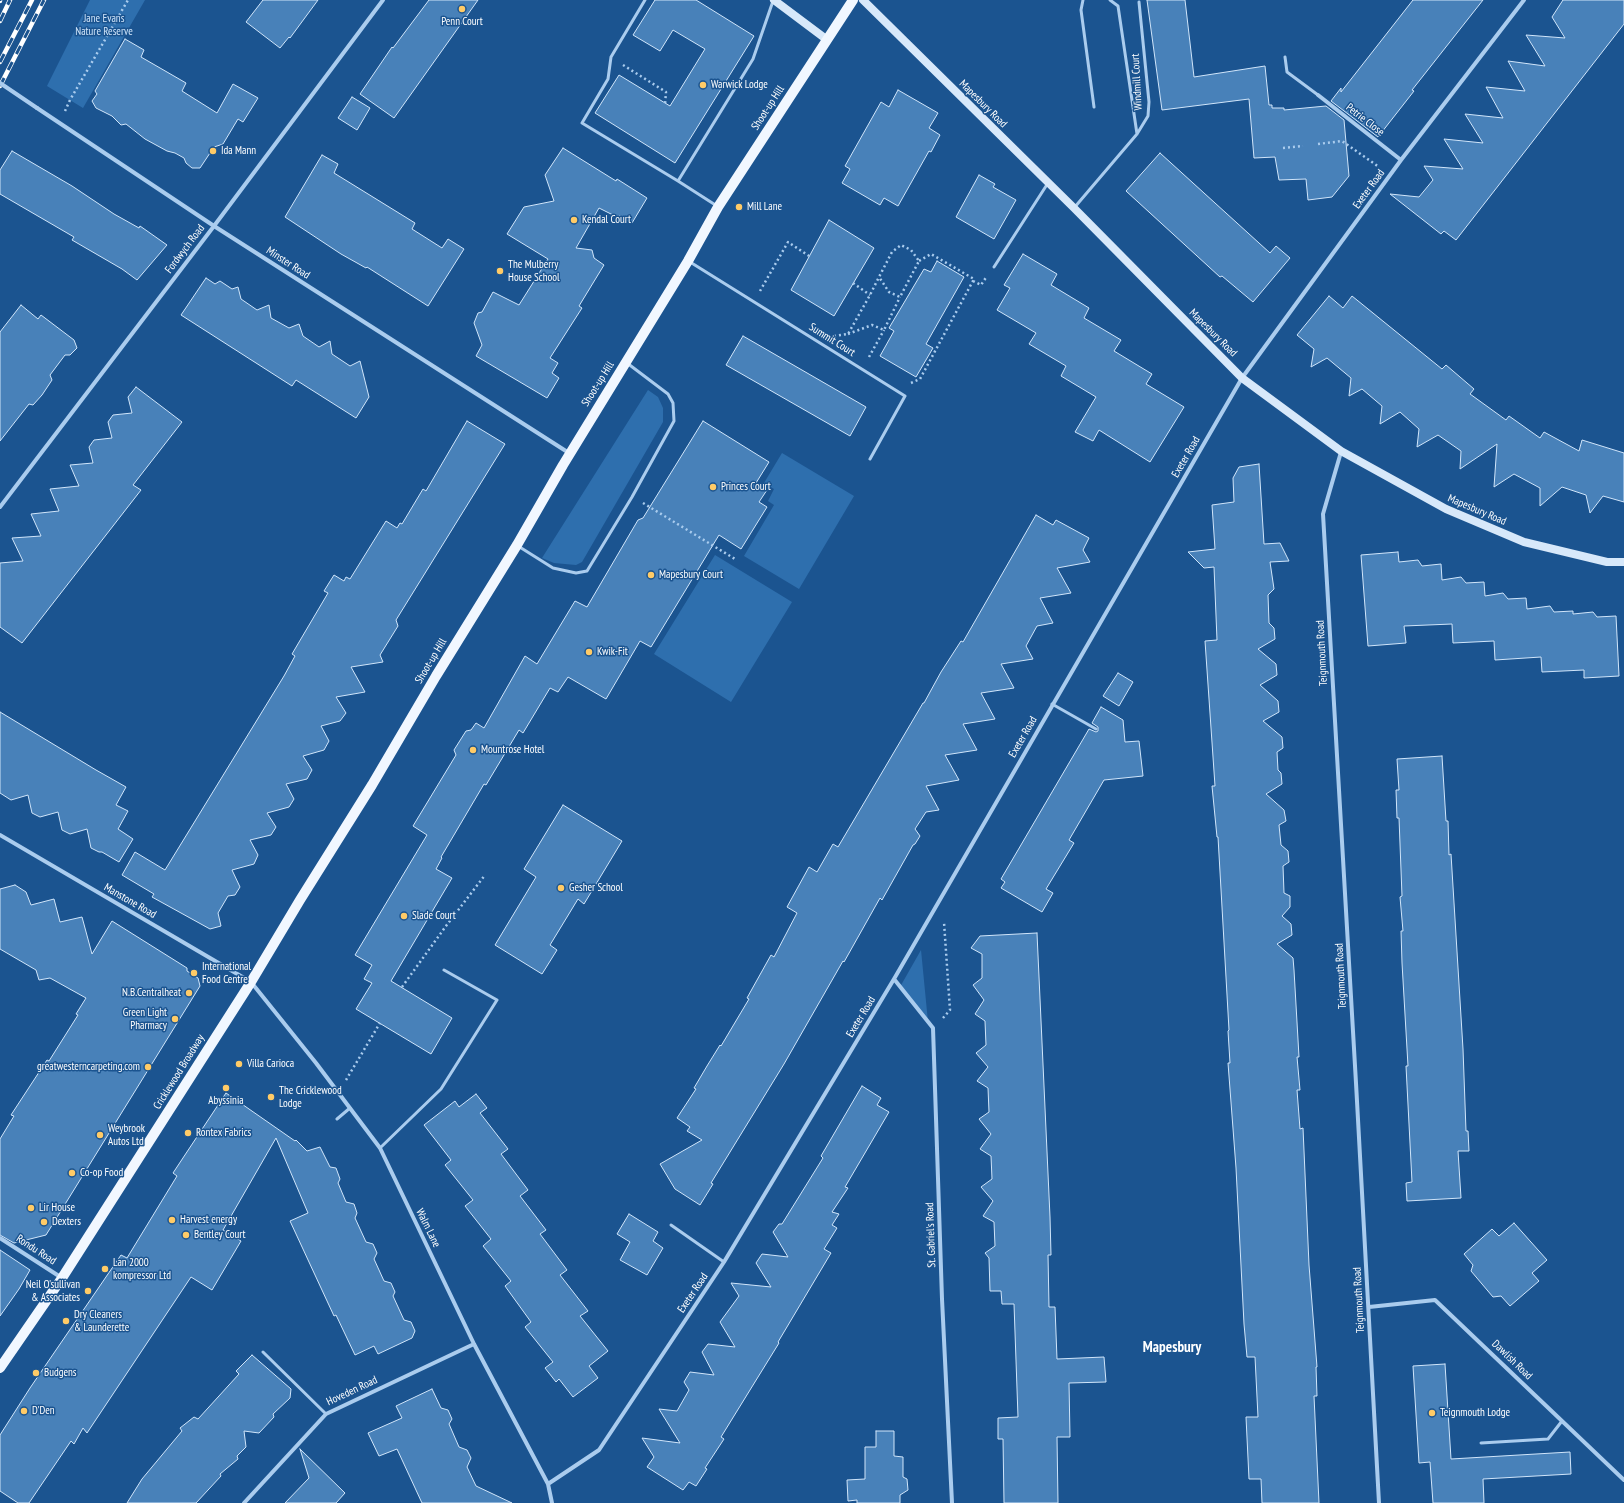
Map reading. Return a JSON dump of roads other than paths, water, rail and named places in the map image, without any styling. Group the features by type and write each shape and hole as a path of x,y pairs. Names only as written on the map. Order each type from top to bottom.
{"main road":[{"name":"Shoot-up Hill","path":"372,786 436,676 517,545 570,454 688,261 718,207 826,39 853,0"},
{"name":"Cricklewood Broadway","path":"0,1368 62,1278 251,982 372,786"}],"street":[{"name":"Fordwych Road","path":"0,507 214,226 383,0"},
{"path":"774,0 826,39"},
{"name":"Mapesbury Road","path":"863,0 1074,208 1242,378 1341,451 1446,509 1524,542 1607,562 1624,562"},
{"name":"Exeter Road","path":"548,1484 599,1450 724,1262 894,980 1052,704 1242,378 1401,160 1524,0"},
{"name":"Minster Road","path":"0,83 214,226 570,454"},
{"name":"Petrie Close","path":"1318,95 1401,160"},
{"name":"Teignmouth Road","path":"1341,451 1323,514 1379,1503"},
{"name":"Manstone Road","path":"0,835 251,982"},
{"name":"St. Gabriel's Road","path":"894,980 933,1028 942,1299 952,1503"},
{"name":"Walm Lane","path":"251,982 380,1148 474,1344 548,1484 552,1503"},
{"name":"Rondu Road","path":"0,1238 62,1278"},
{"name":"Dawlish Road","path":"1369,1307 1436,1300 1624,1480"},
{"name":"Hoveden Road","path":"244,1503 326,1414 474,1344"}],"lane":[{"path":"645,0 611,57 608,79 582,123 718,207"},
{"path":"678,181 753,59 774,0"},
{"path":"1083,0 1081,10 1094,107"},
{"path":"1110,0 1118,6 1137,134"},
{"name":"Windmill Court","path":"1074,208 1137,134 1148,116 1149,102 1139,2"},
{"path":"1285,57 1287,72 1318,95"},
{"path":"994,267 1048,183"},
{"name":"Summit Court","path":"688,261 905,396 870,459"},
{"path":"517,545 553,568 576,573 587,571 632,497 674,421 673,403 668,394 626,362"},
{"path":"1052,704 1096,729"},
{"path":"380,1148 441,1089 497,1000 444,970"},
{"path":"337,1119 350,1108"},
{"path":"671,1225 724,1262"},
{"path":"263,1352 326,1414"},
{"path":"1480,1443 1548,1439 1562,1421"}],"railway":[{"path":"0,21 10,0"},
{"path":"0,62 32,0"},
{"path":"0,86 44,0"}],"place":[{"name":"Penn Court","path":"462,9"},
{"name":"Warwick Lodge","path":"703,85"},
{"name":"Ida Mann","path":"213,151"},
{"name":"Mill Lane","path":"739,207"},
{"name":"Kendal Court","path":"574,220"},
{"name":"The Mulberry House School","path":"500,271"},
{"name":"Princes Court","path":"713,487"},
{"name":"Mapesbury Court","path":"651,575"},
{"name":"Kwik-Fit","path":"589,652"},
{"name":"Mountrose Hotel","path":"473,750"},
{"name":"Gesher School","path":"561,888"},
{"name":"Slade Court","path":"404,916"},
{"name":"International Food Centre","path":"194,973"},
{"name":"N.B.Centralheat","path":"189,993"},
{"name":"Green Light Pharmacy","path":"175,1019"},
{"name":"Villa Carioca","path":"239,1064"},
{"name":"greatwesterncarpeting.com","path":"148,1067"},
{"name":"Abyssinia","path":"226,1088"},
{"name":"The Cricklewood Lodge","path":"271,1097"},
{"name":"Rontex Fabrics","path":"188,1133"},
{"name":"Weybrook Autos Ltd","path":"100,1135"},
{"name":"Co-op Food","path":"72,1173"},
{"name":"Lir House","path":"31,1208"},
{"name":"Harvest energy","path":"172,1220"},
{"name":"Dexters","path":"44,1222"},
{"name":"Bentley Court","path":"186,1235"},
{"name":"Lan 2000 kompressor Ltd","path":"105,1269"},
{"name":"Neil O'sullivan & Associates","path":"88,1291"},
{"name":"Dry Cleaners & Launderette","path":"66,1321"},
{"name":"Budgens","path":"36,1373"},
{"name":"D'Den","path":"24,1411"},
{"name":"Teignmouth Lodge","path":"1432,1413"}],"district":[{"name":"Mapesbury","path":"1172,1348"}],"park label":[{"name":"Jane Evans Nature Reserve","path":"104,25"}]}
